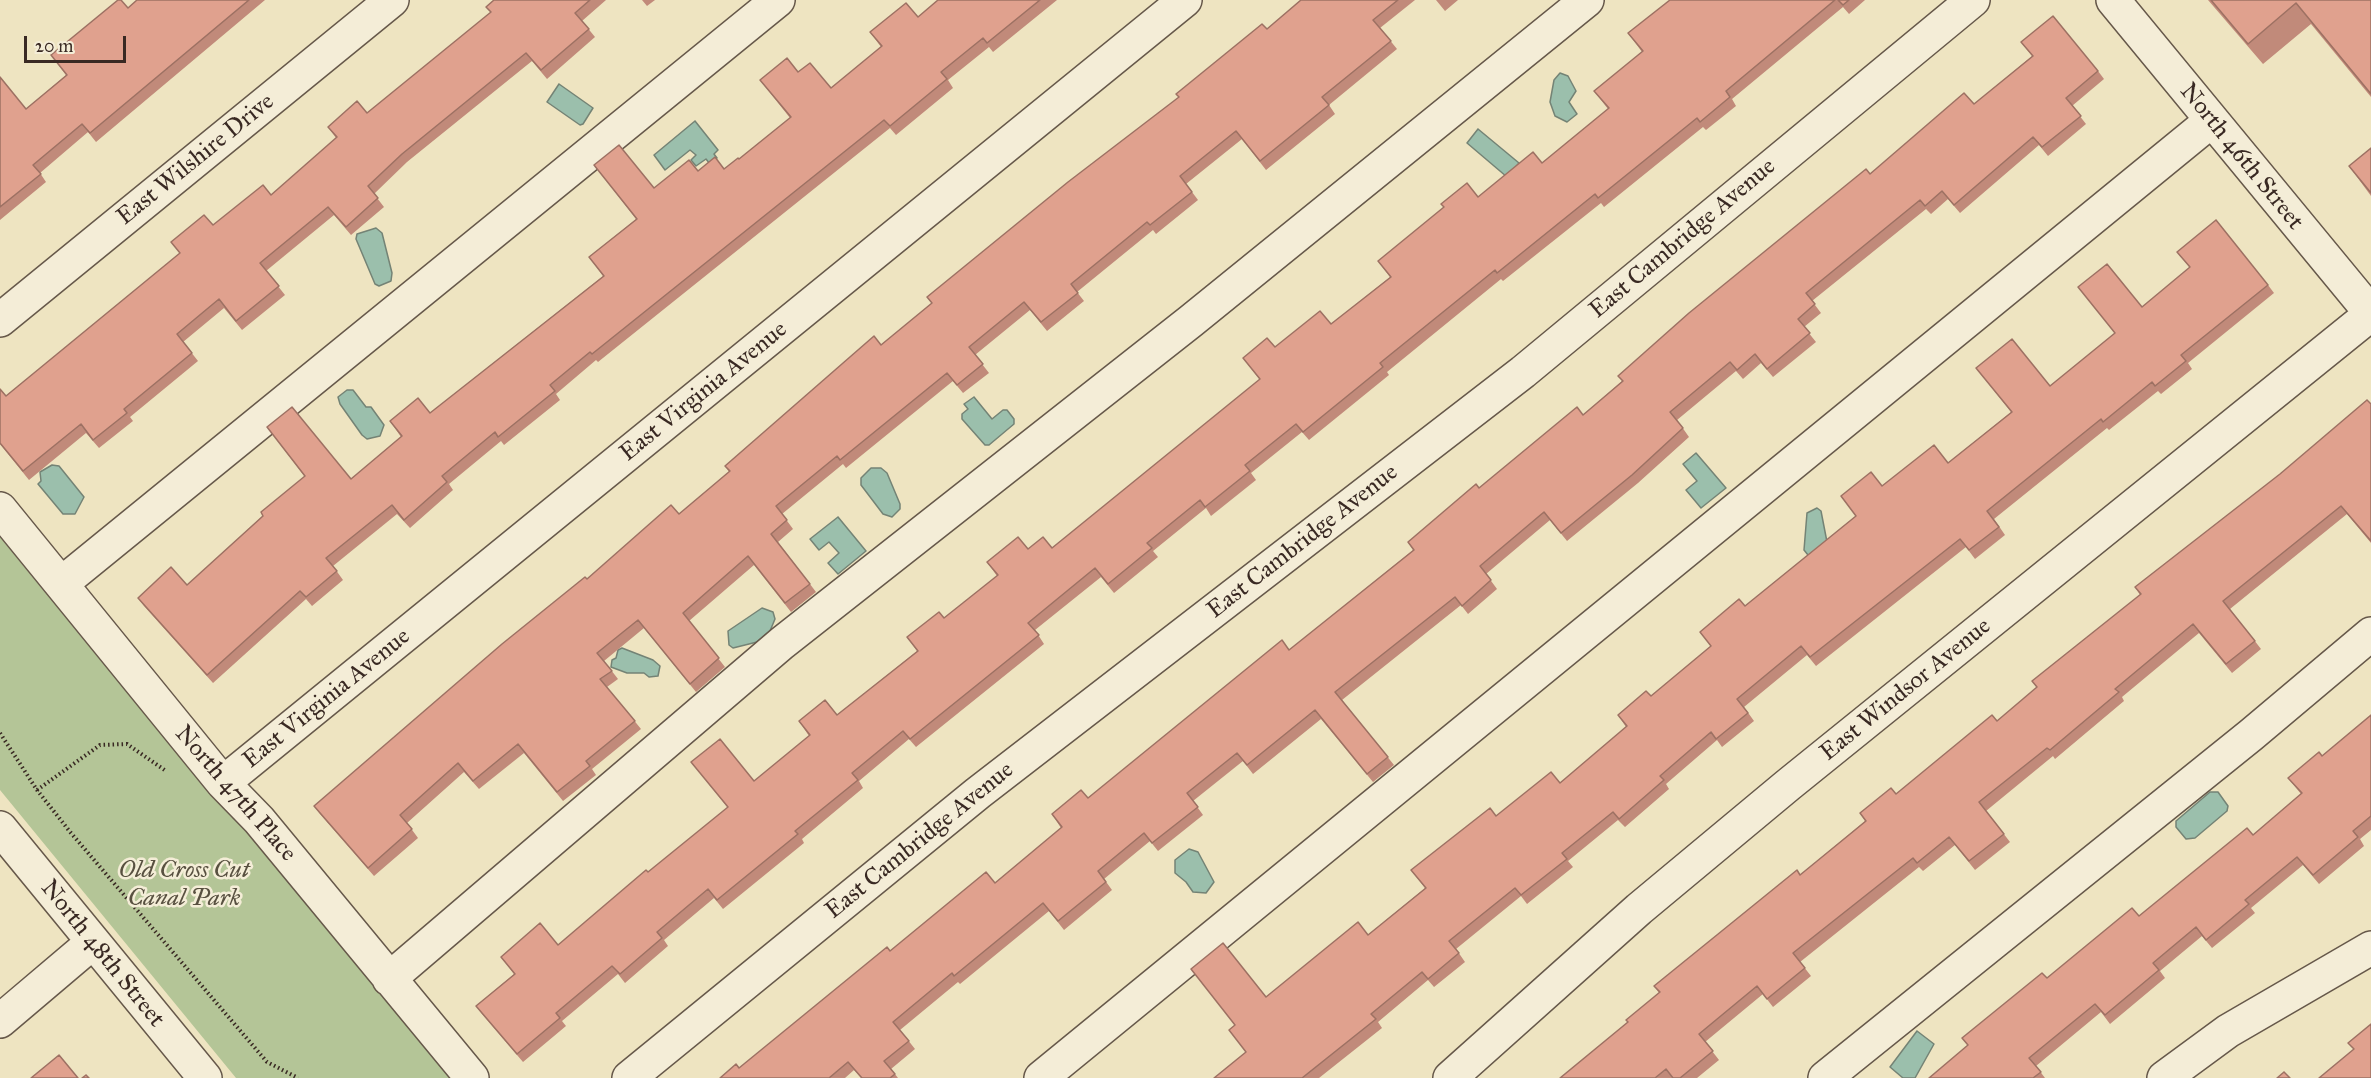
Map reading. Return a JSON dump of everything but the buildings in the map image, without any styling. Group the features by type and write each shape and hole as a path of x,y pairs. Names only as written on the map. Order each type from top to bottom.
{"street":[{"name":"East Wilshire Drive","path":"0,320 392,0"},
{"path":"61,584 778,0"},
{"name":"East Virginia Avenue","path":"222,783 1185,0"},
{"path":"389,979 782,642 1191,321 1587,0"},
{"name":"East Cambridge Avenue","path":"629,1078 978,793 1523,372 1973,0"},
{"name":"North 46th Street","path":"2113,0 2211,121 2368,305"},
{"path":"1041,1078 2211,121"},
{"name":"East Windsor Avenue","path":"1450,1078 1639,909 2368,305"},
{"name":"North 47th Place","path":"0,509 222,783 259,820 471,1078"},
{"path":"1825,1078 2251,735 2371,634"},
{"name":"North 48th Street","path":"0,828 205,1078"},
{"path":"0,1021 92,943"},
{"path":"2164,1078 2228,1031 2371,948"}],"path":[{"path":"0,732 37,790 71,833 267,1062 298,1078"},
{"path":"37,790 100,745 127,744 170,774"}],"green space":[{"name":"Old Cross Cut Canal Park","path":"0,537 213,798 245,828 451,1078 236,1078 0,790"}],"shaded area":[{"path":"1560,73 1568,76 1576,91 1569,102 1577,114 1567,122 1555,116 1550,102 1554,80"},
{"path":"559,84 593,108 583,124 580,125 547,102"},
{"path":"695,121 718,150 714,154 717,158 710,164 706,159 696,166 691,160 696,155 690,150 665,170 654,155"},
{"path":"1478,129 1519,163 1507,177 1467,143"},
{"path":"376,228 382,233 392,273 391,281 379,286 375,284 356,239 357,234"},
{"path":"347,390 353,390 366,407 371,407 384,425 380,436 367,439 362,435 340,404 338,397"},
{"path":"974,397 992,419 1003,410 1007,410 1014,419 1014,424 989,445 985,445 962,419 962,414 968,409 964,404"},
{"path":"1696,453 1726,488 1701,508 1686,490 1697,481 1683,464"},
{"path":"52,465 59,466 84,497 75,514 63,514 38,484 41,481 40,472"},
{"path":"871,468 881,468 887,473 900,504 900,509 892,517 883,514 861,485 861,478"},
{"path":"1817,508 1821,511 1827,542 1812,560 1804,550 1807,513"},
{"path":"838,517 866,551 838,574 828,563 839,553 829,542 819,550 810,539"},
{"path":"762,608 773,612 775,619 770,631 757,642 733,648 729,645 728,631"},
{"path":"622,648 653,660 660,666 658,676 649,677 644,673 627,673 611,667 612,660"},
{"path":"2210,792 2218,792 2228,806 2227,811 2195,838 2186,839 2176,827 2176,821"},
{"path":"1189,849 1198,852 1214,882 1206,893 1193,892 1175,873 1175,860"},
{"path":"1917,1031 1934,1044 1915,1078 1903,1078 1890,1067"}]}
